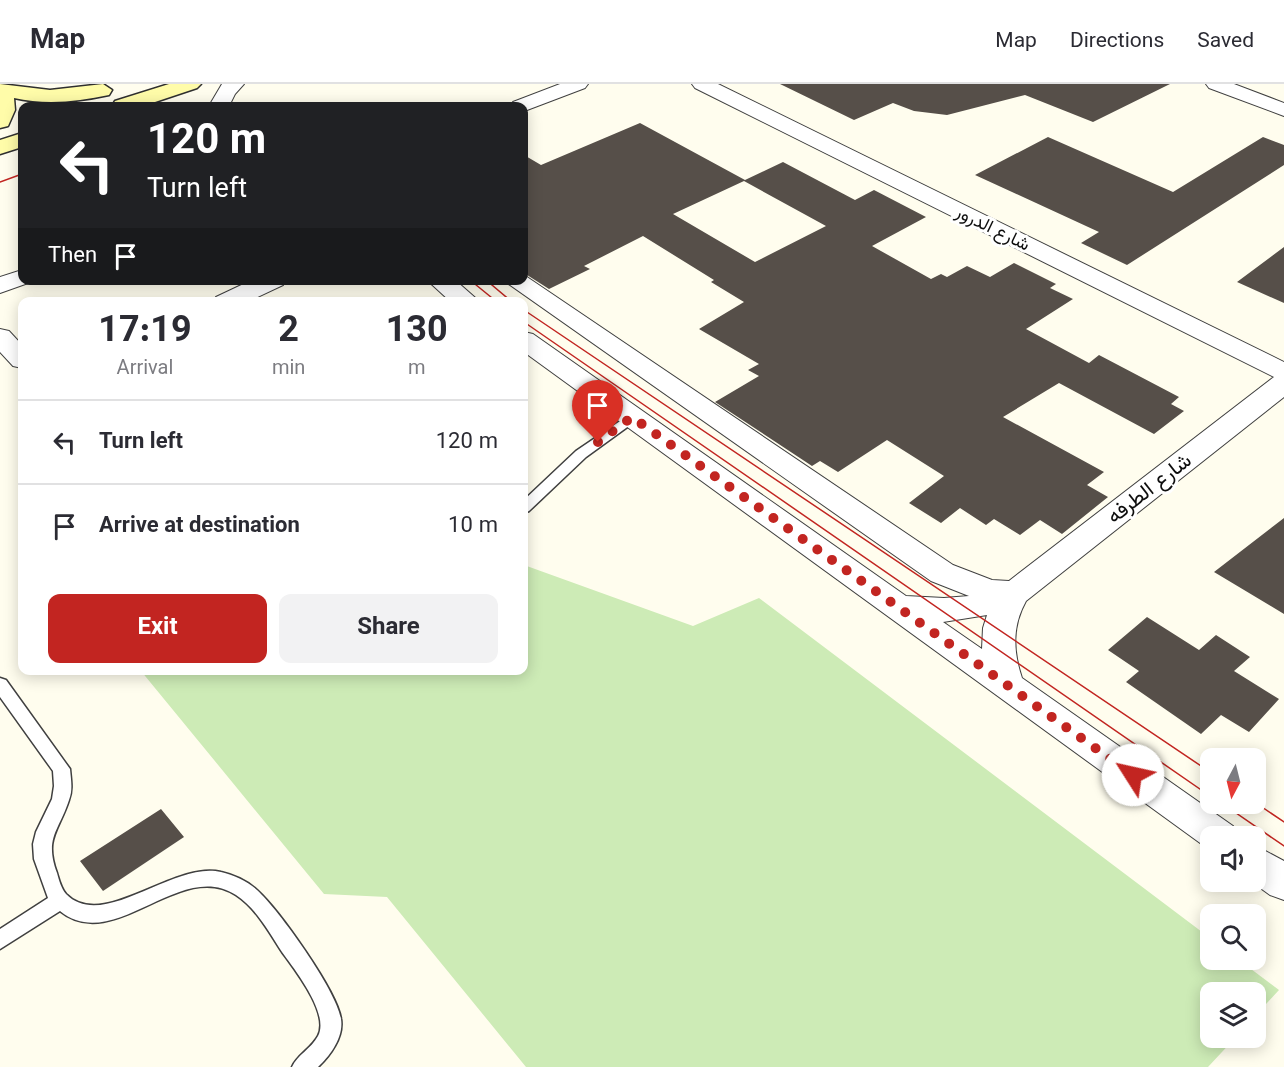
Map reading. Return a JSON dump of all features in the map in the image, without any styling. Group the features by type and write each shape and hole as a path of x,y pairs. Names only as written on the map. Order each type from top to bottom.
{"street":[{"path":"135,102 189,84"},
{"path":"221,102 226,91 234,84"},
{"path":"528,103 578,84"},
{"name":"شارع الدرور","path":"702,84 1284,372"},
{"path":"1216,84 1284,110"},
{"path":"0,89 26,95 50,96 111,87"},
{"path":"64,102 111,87"},
{"path":"0,89 5,101 5,112 0,122"},
{"path":"0,122 18,117"},
{"path":"0,147 18,141"},
{"path":"0,286 18,279"},
{"path":"236,297 263,285"},
{"path":"446,285 461,297"},
{"path":"522,285 942,573 989,591 1015,593"},
{"path":"0,337 18,356"},
{"path":"528,343 1205,826"},
{"name":"شارع الطرفه","path":"897,607 941,612 970,609 1015,593 1284,382"},
{"name":"شارع الطرفه","path":"1008,686 997,639 1004,610 1015,593"},
{"path":"1266,870 1284,883"}],"lane":[{"path":"528,504 581,454 632,417"},
{"path":"0,684 61,769 65,784 62,800 41,836 40,855 60,900 78,912 104,914 131,906 162,889 188,880 214,879 238,885 255,900 325,1000 332,1020 327,1041 302,1067"},
{"path":"0,940 60,900"}],"green space":[{"path":"528,566 693,626 759,598 1200,930 1200,970 1252,970 1279,990 1266,1004 1266,982 1200,982 1200,1048 1226,1048 1208,1067 526,1067 387,897 324,894 144,675 528,675"}],"building":[{"path":"780,84 1170,84 1093,122 1025,95 947,115 914,111 893,103 854,120"},
{"path":"640,123 745,180 783,162 855,200 874,190 926,217 872,246 931,279 941,274 947,277 967,266 990,277 1014,263 1056,284 1050,288 1073,299 1026,329 1089,363 1099,355 1179,397 1171,404 1184,411 1154,434 1059,383 1003,417 1104,472 1087,485 1108,497 1062,534 1040,520 1020,535 994,519 986,525 960,508 941,523 909,503 944,476 887,440 838,472 820,461 812,466 715,402 759,376 748,370 759,364 699,329 744,302 711,282 714,280 643,236 584,266 590,269 549,289 528,276 528,157 541,165","holes":["744,181 826,226 755,262 673,214"]},
{"path":"1048,137 1173,192 1263,137 1284,145 1284,165 1127,265 1081,243 1099,232 975,175"},
{"path":"1284,247 1284,303 1237,282"},
{"path":"1284,518 1284,614 1214,572"},
{"path":"1147,617 1199,650 1216,635 1250,657 1234,671 1279,699 1249,732 1221,715 1201,734 1126,682 1139,671 1108,650"},
{"path":"161,809 184,837 103,891 80,861"}],"tram line":[{"path":"0,182 18,175"},
{"path":"476,285 491,297"},
{"path":"492,285 506,297"},
{"path":"528,313 1200,765"},
{"path":"528,325 1200,789"},
{"path":"1266,810 1284,822"},
{"path":"1238,814 1284,846"}],"route":[{"path":"598,442 632,417 1133,775"}]}
